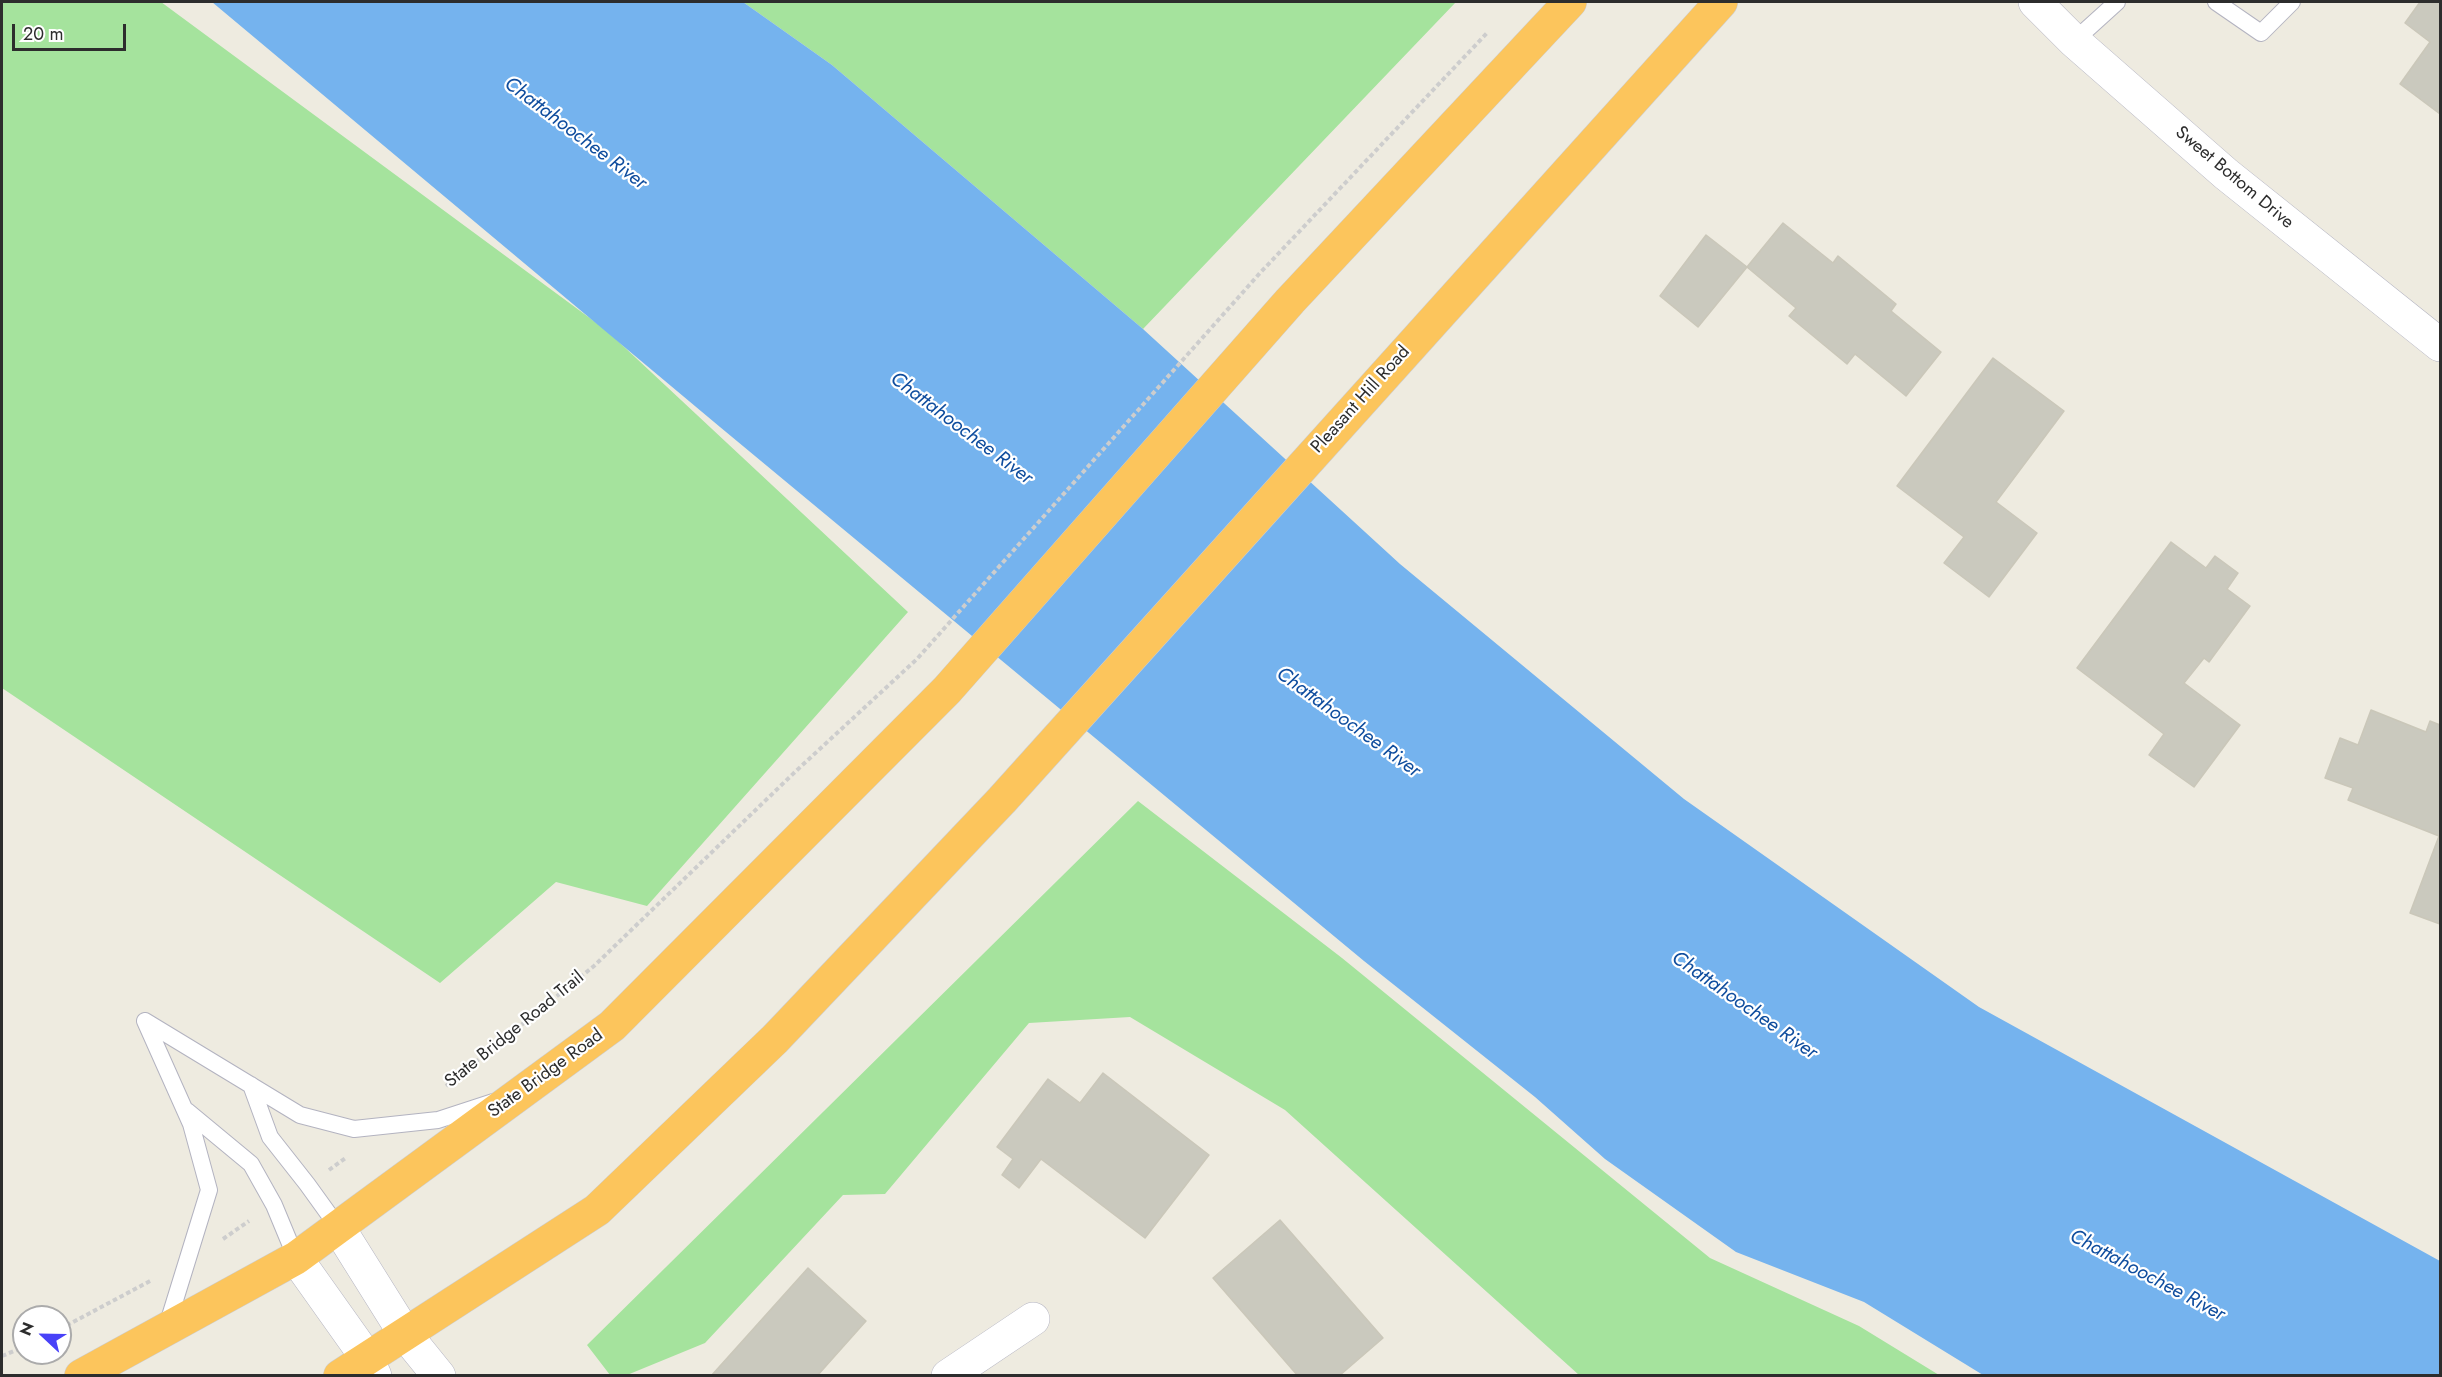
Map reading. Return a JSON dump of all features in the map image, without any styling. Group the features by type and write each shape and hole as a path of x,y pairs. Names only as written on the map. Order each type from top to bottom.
{"highway":[{"name":"State Bridge Road","path":"81,1376 296,1258 612,1026 947,690 1290,301 1570,2"},
{"name":"Pleasant Hill Road","path":"405,1334 597,1210 775,1039 1002,800 1720,2"},
{"path":"340,1376 371,1367 405,1334"}],"street":[{"name":"Sweet Bottom Drive","path":"2035,2 2074,41 2226,174 2440,345"},
{"path":"338,1227 405,1334 439,1376"},
{"path":"296,1258 371,1367"},
{"path":"948,1376 1033,1319"}],"lane":[{"path":"2074,41 2117,2"},
{"path":"2216,2 2261,33 2292,2"},
{"path":"166,1329 209,1190 191,1124 145,1021 300,1115 354,1130 438,1120 520,1093"},
{"path":"251,1085 270,1137 338,1227"},
{"path":"184,1108 251,1164 274,1205 296,1258"}],"path":[{"name":"State Bridge Road Trail","path":"444,1088 594,966 796,771 917,659 1260,273 1493,27"},
{"path":"307,1184 397,1125"},
{"path":"72,1323 187,1262 274,1205"}],"green space":[{"path":"2,2 161,2 606,330 908,612 647,906 556,882 440,983 2,688"},
{"path":"743,2 1456,2 1143,329 832,65"},
{"path":"1138,801 1342,958 1710,1258 1859,1326 1939,1375 1579,1375 1285,1110 1130,1017 1029,1023 885,1194 843,1195 705,1343 627,1375 610,1375 587,1345"}],"water":[{"name":"Chattahoochee River","path":"212,2 743,2 832,65 1143,329 1400,564 1684,799 1979,1007 2440,1261 2440,1375 1983,1375 1864,1302 1736,1252 1605,1159 1535,1097 1364,961"}],"building":[{"path":"2420,2 2440,2 2440,114 2400,84 2430,42 2405,23"},
{"path":"1783,223 1833,263 1838,256 1896,304 1891,311 1941,352 1906,396 1855,354 1847,364 1789,316 1796,308 1747,267"},
{"path":"1706,235 1747,267 1698,327 1660,296"},
{"path":"1993,358 2064,411 1996,502 2037,533 1989,597 1944,563 1964,537 1897,486"},
{"path":"2171,542 2206,568 2215,556 2238,573 2227,589 2250,606 2209,662 2204,658 2184,683 2240,725 2194,787 2149,755 2164,734 2077,668"},
{"path":"2371,710 2426,732 2430,721 2440,725 2440,924 2410,913 2439,836 2348,800 2353,788 2325,778 2340,738 2358,745"},
{"path":"1103,1073 1209,1155 1145,1238 1041,1159 1019,1188 1002,1175 1013,1159 997,1147 1048,1079 1080,1103"},
{"path":"1280,1220 1383,1338 1339,1376 1298,1376 1213,1278"},
{"path":"808,1268 866,1321 817,1376 711,1376"}]}
